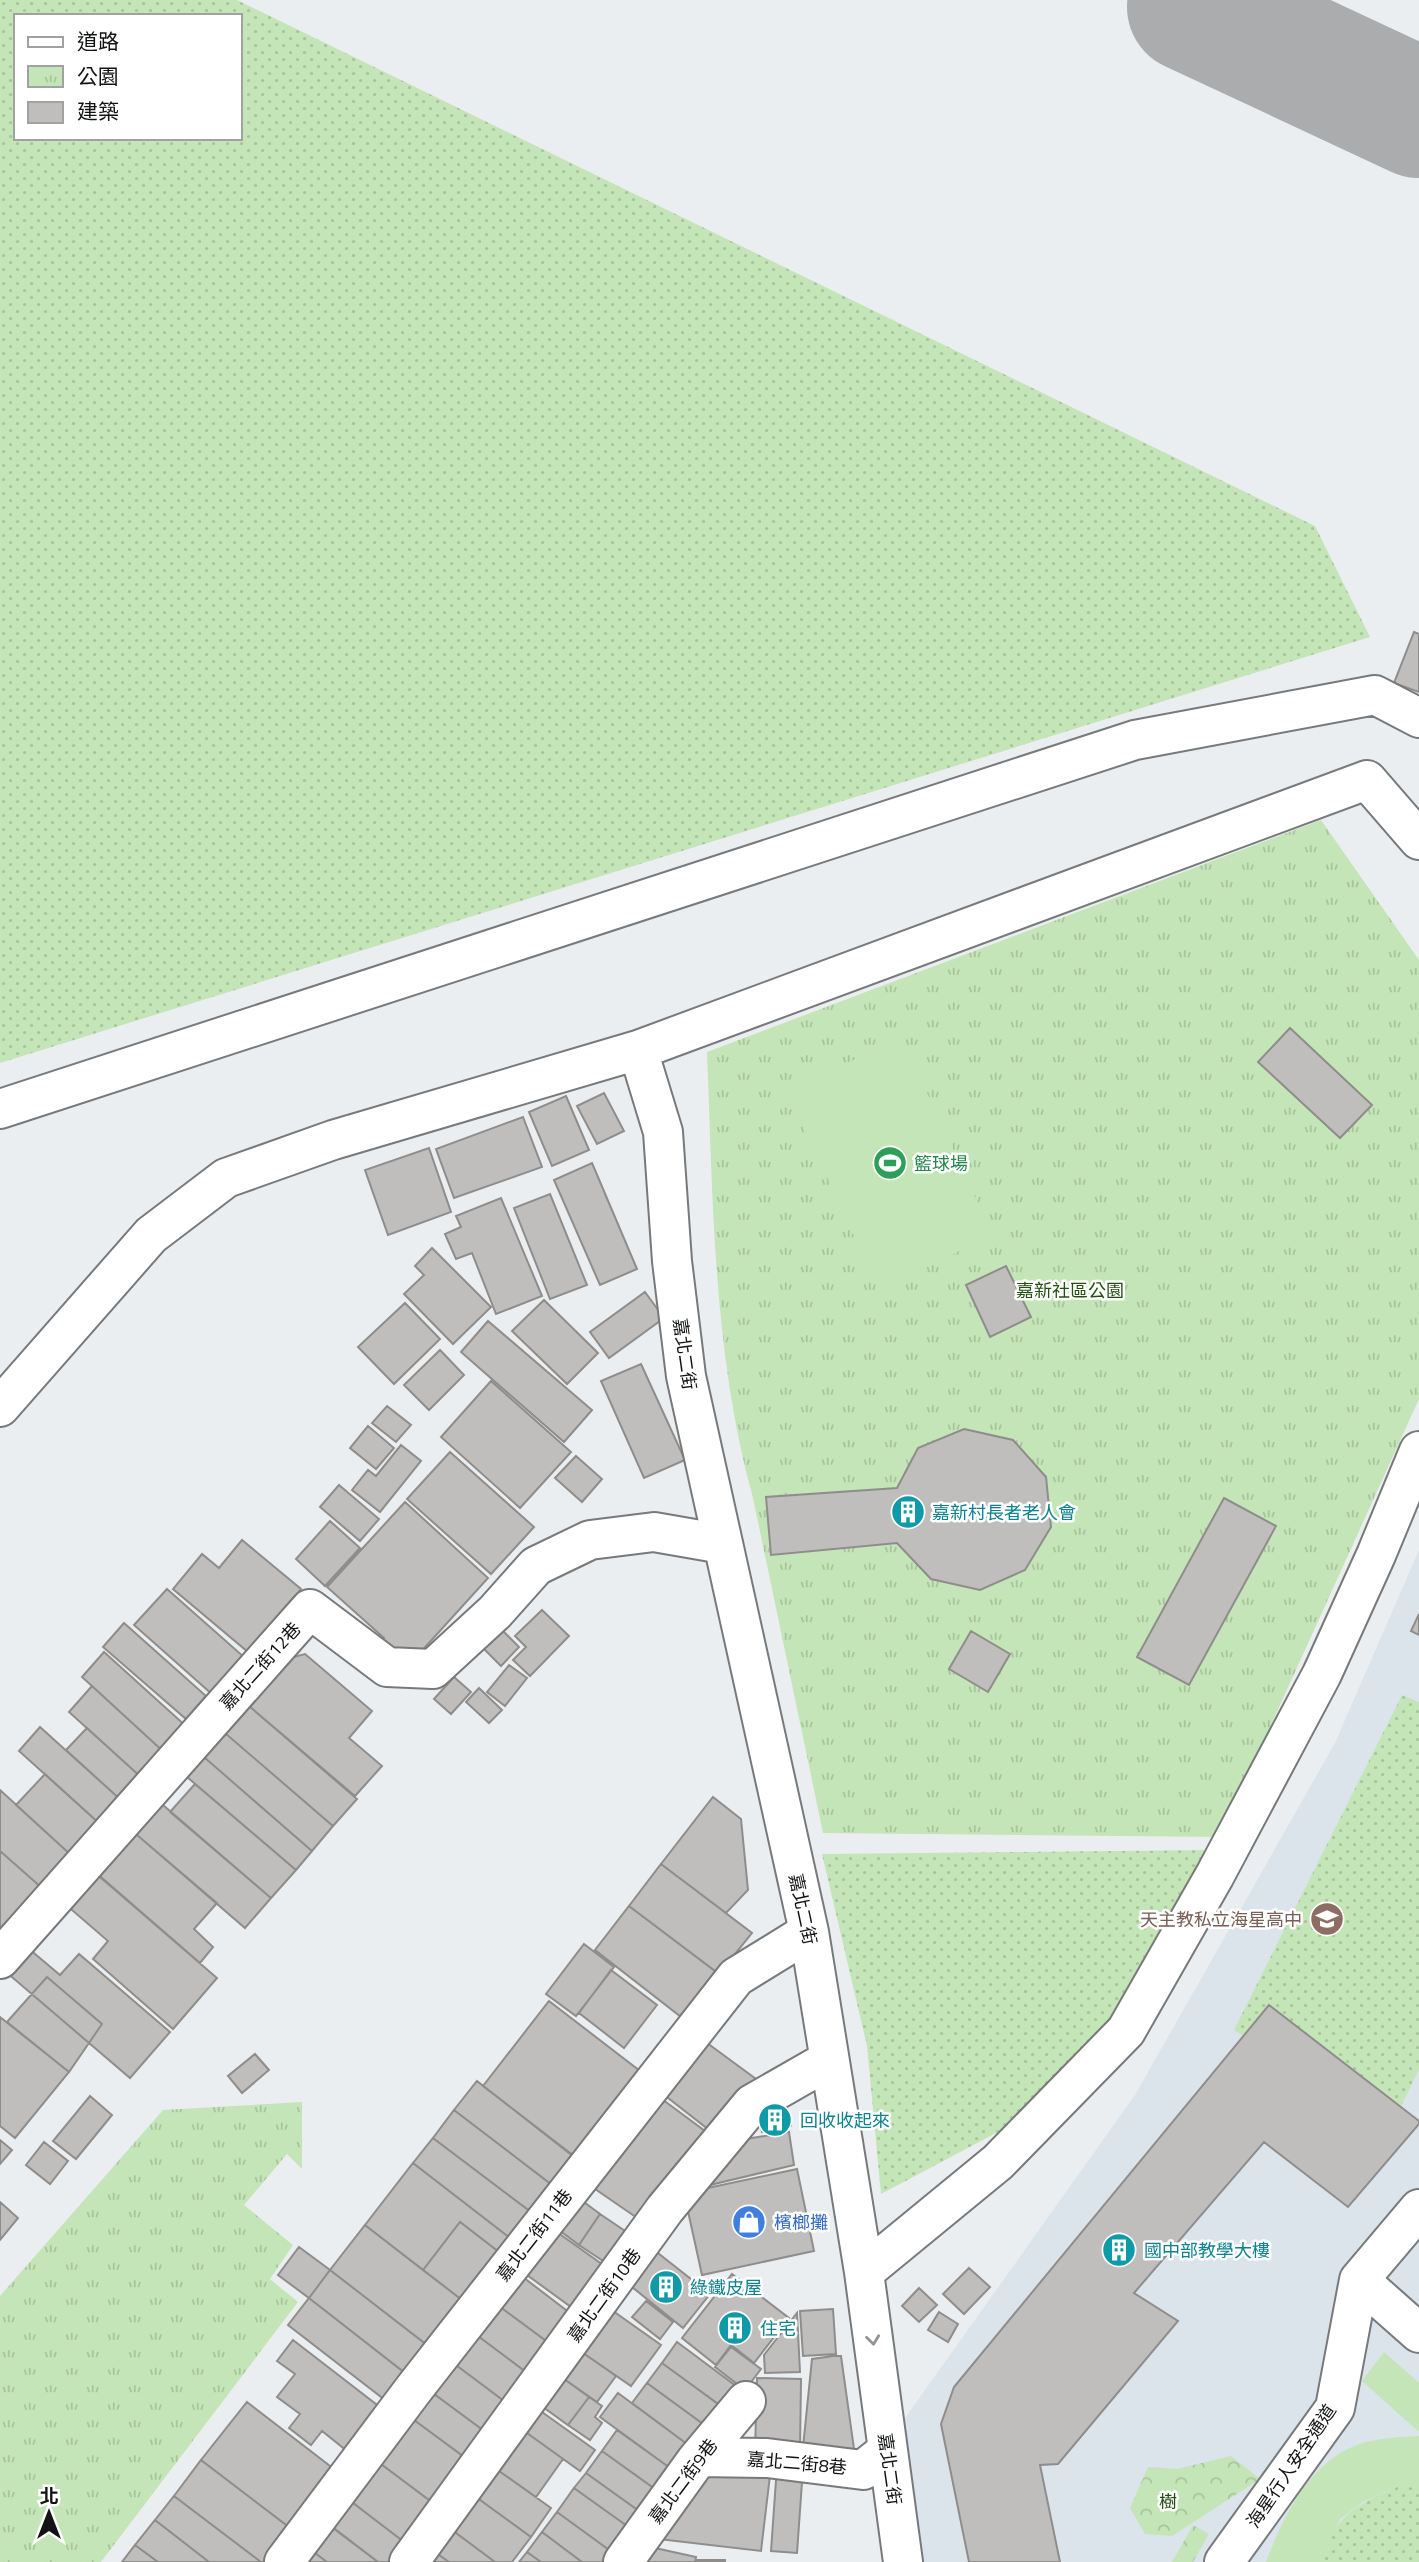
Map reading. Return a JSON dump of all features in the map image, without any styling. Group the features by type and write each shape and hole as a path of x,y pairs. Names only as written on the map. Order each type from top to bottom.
{"street":[{"path":"0,1109 1135,740 1375,695 1419,718"},
{"path":"0,1407 151,1236 226,1178 333,1140 638,1050 1367,780 1419,840"},
{"name":"嘉北二街","path":"638,1050 663,1132 673,1261 686,1376 808,1933 864,2272 903,2562"},
{"path":"864,2272 999,2162 1126,2031 1215,1875 1322,1674 1419,1451"},
{"name":"嘉北二街12巷","path":"0,1959 310,1609 387,1667 433,1670 495,1612 536,1566 590,1540 654,1532 723,1544"},
{"name":"嘉北二街11巷","path":"284,2562 413,2390 736,1977 808,1933"},
{"name":"嘉北二街10巷","path":"409,2562 665,2209 752,2104 829,2060"},
{"name":"海星行人安全通道","path":"1224,2562 1335,2408 1359,2280 1419,2209"},
{"path":"1359,2280 1419,2333"},
{"name":"嘉北二街9巷","path":"623,2562 699,2457 746,2401"},
{"name":"嘉北二街8巷","path":"699,2457 767,2458 863,2470 887,2451"}],"shaded area":[{"name":"天主教私立海星高中","path":"1419,1550 1419,2562 903,2562 898,2428 1135,2095 1335,1743"}],"green space":[{"path":"0,0 237,0 1315,526 1370,637 0,1063"},
{"name":"嘉新社區公園","path":"1321,820 1419,960 1419,1399 1220,1837 823,1833 730,1389 717,1277 707,1052"},
{"name":"籃球場","path":"902,1038 993,1236 878,1288 787,1090"},
{"path":"1402,1695 1419,1702 1419,2069 1391,2127 1234,2030"},
{"path":"1215,1850 1111,2016 1015,2123 881,2194 867,2046 822,1854"},
{"path":"302,2102 302,2169 287,2154 244,2205 293,2245 270,2279 298,2302 101,2562 0,2562 0,2296 163,2110"},
{"path":"1384,2352 1419,2383 1419,2432 1362,2381"},
{"path":"1419,2436 1419,2488 1399,2486 1363,2502 1340,2519 1320,2562 1266,2562 1291,2507 1315,2474 1330,2460 1347,2449 1366,2442"},
{"name":"樹","path":"1231,2456 1260,2479 1172,2536 1145,2534 1130,2508 1148,2467 1177,2469"},
{"path":"1399,2486 1419,2488 1419,2562 1320,2562 1340,2522 1359,2506"},
{"path":"1193,2525 1209,2534 1193,2562 1172,2562"}],"building":[{"path":"1414,632 1419,634 1419,692 1394,683"},
{"path":"1290,1028 1372,1105 1340,1138 1258,1062"},
{"path":"604,1093 624,1131 597,1144 577,1106"},
{"path":"566,1096 589,1150 552,1166 529,1112"},
{"path":"523,1117 542,1167 454,1198 436,1149"},
{"path":"429,1148 451,1212 388,1235 365,1170"},
{"path":"592,1163 637,1269 600,1285 554,1180"},
{"path":"550,1194 587,1285 550,1299 514,1208"},
{"path":"501,1198 542,1296 496,1314 472,1253 456,1259 445,1234 461,1227 456,1216"},
{"path":"432,1248 491,1307 453,1344 404,1294 424,1275 415,1266"},
{"path":"1006,1266 1031,1317 990,1337 966,1285"},
{"path":"645,1292 664,1318 609,1358 590,1332"},
{"path":"544,1300 598,1353 567,1384 512,1331"},
{"path":"405,1303 440,1339 394,1384 358,1347"},
{"path":"488,1321 592,1410 564,1442 461,1352"},
{"path":"440,1350 464,1375 429,1410 404,1385"},
{"path":"641,1364 685,1460 644,1478 601,1381"},
{"path":"491,1381 571,1452 520,1508 441,1437"},
{"path":"387,1406 411,1425 396,1442 372,1423"},
{"path":"368,1426 394,1448 376,1469 350,1448"},
{"name":"嘉新村長者老人會","path":"964,1429 1013,1440 1046,1477 1051,1527 1025,1570 980,1590 931,1579 897,1543 771,1555 766,1497 897,1488 918,1448"},
{"path":"401,1445 421,1461 380,1512 352,1490 368,1470 376,1476"},
{"path":"450,1452 534,1527 491,1574 407,1499"},
{"path":"576,1456 602,1479 582,1502 555,1478"},
{"path":"339,1485 379,1519 360,1541 320,1507"},
{"path":"1224,1498 1276,1526 1189,1685 1137,1657"},
{"path":"405,1502 488,1578 408,1666 380,1641 384,1638 327,1587"},
{"path":"330,1521 360,1548 325,1586 296,1559"},
{"path":"242,1540 301,1589 248,1652 173,1589 202,1554 219,1568"},
{"path":"167,1589 245,1658 213,1695 134,1625"},
{"path":"542,1610 569,1636 530,1676 513,1660 526,1647 515,1636"},
{"path":"1419,1614 1419,1635 1411,1631"},
{"path":"124,1623 206,1696 186,1719 103,1647"},
{"path":"501,1629 519,1647 501,1666 483,1648"},
{"path":"971,1631 1010,1654 988,1692 949,1669"},
{"path":"104,1652 188,1728 165,1753 82,1677"},
{"path":"305,1654 372,1711 349,1738 382,1766 355,1796 242,1700 274,1662"},
{"path":"509,1665 527,1678 505,1706 487,1692"},
{"path":"454,1677 471,1692 451,1714 434,1699"},
{"path":"92,1686 165,1753 142,1778 69,1712"},
{"path":"479,1688 502,1710 489,1723 466,1702"},
{"path":"242,1700 357,1799 333,1826 218,1727"},
{"path":"40,1727 122,1801 100,1824 19,1751"},
{"path":"218,1727 333,1826 312,1851 197,1751"},
{"path":"87,1728 142,1778 122,1801 66,1750"},
{"path":"197,1751 312,1851 296,1870 180,1771"},
{"path":"45,1774 100,1824 71,1855 16,1805"},
{"path":"195,1784 296,1870 271,1898 170,1812"},
{"path":"0,1790 71,1855 42,1888 0,1851"},
{"path":"713,1797 741,1819 748,1890 726,1913 661,1864"},
{"path":"156,1799 271,1898 245,1928 130,1829"},
{"path":"130,1829 217,1903 194,1929 213,1947 200,1963 94,1871"},
{"path":"0,1851 42,1888 0,1934"},
{"path":"661,1864 752,1933 719,1974 629,1906"},
{"path":"93,1871 217,1978 173,2029 93,1959 108,1941 65,1904"},
{"path":"629,1906 719,1974 685,2020 595,1950"},
{"path":"584,1944 614,1967 576,2016 546,1994"},
{"path":"28,1948 60,1975 79,1954 170,2032 130,2078 6,1972"},
{"path":"611,1970 657,2005 624,2048 579,2013"},
{"path":"47,1977 102,2024 69,2072 7,2022"},
{"path":"549,2001 640,2071 574,2156 483,2086"},
{"name":"國中部教學大樓","path":"1269,2005 1419,2121 1419,2124 1348,2207 1264,2142 1134,2293 1178,2321 1058,2464 1040,2465 1060,2562 969,2562 941,2424 954,2387"},
{"path":"0,2017 69,2072 15,2138 0,2126"},
{"path":"703,2040 756,2079 713,2133 658,2090"},
{"path":"255,2054 269,2070 242,2093 228,2076"},
{"path":"477,2081 574,2157 552,2185 454,2110"},
{"path":"651,2091 709,2134 643,2222 582,2180"},
{"path":"90,2096 112,2115 76,2159 53,2141"},
{"name":"回收收起來","path":"787,2108 791,2126 762,2132 758,2114"},
{"path":"454,2110 552,2185 531,2212 433,2138"},
{"path":"789,2132 794,2165 710,2185 704,2169 728,2142"},
{"path":"433,2138 531,2212 510,2238 413,2163"},
{"path":"0,2140 12,2150 0,2164"},
{"path":"44,2142 68,2161 50,2184 26,2165"},
{"path":"413,2163 510,2238 499,2252 460,2222 423,2270 365,2225"},
{"name":"檳榔攤","path":"797,2169 814,2251 702,2275 684,2193"},
{"path":"573,2194 600,2214 579,2245 551,2224"},
{"path":"0,2202 18,2218 0,2240"},
{"path":"600,2214 631,2235 609,2265 579,2245"},
{"path":"460,2222 499,2252 462,2300 423,2270"},
{"path":"365,2225 462,2300 427,2345 330,2270"},
{"path":"547,2225 613,2272 582,2315 516,2267"},
{"name":"綠鐵皮屋","path":"649,2246 710,2294 683,2328 622,2279"},
{"path":"299,2247 330,2270 309,2298 278,2275"},
{"path":"969,2268 990,2287 964,2314 943,2294"},
{"path":"330,2270 427,2345 405,2373 309,2298"},
{"path":"515,2271 579,2320 557,2349 492,2301"},
{"name":"住宅","path":"732,2274 789,2318 754,2363 731,2345 716,2365 682,2338"},
{"path":"919,2288 937,2305 919,2322 902,2306"},
{"path":"309,2298 405,2373 385,2400 288,2325"},
{"path":"492,2301 557,2349 534,2378 470,2330"},
{"path":"646,2301 673,2322 660,2339 632,2317"},
{"path":"606,2306 661,2345 631,2386 576,2348"},
{"path":"833,2309 836,2354 803,2356 800,2311"},
{"path":"939,2312 958,2324 948,2342 928,2330"},
{"path":"797,2313 800,2372 765,2373 764,2355"},
{"path":"470,2330 534,2378 512,2407 448,2359"},
{"path":"293,2340 381,2408 347,2451 322,2431 311,2445 289,2428 300,2414 277,2397 295,2374 277,2361"},
{"path":"677,2342 740,2389 725,2409 662,2363"},
{"path":"731,2347 761,2369 745,2390 715,2367"},
{"path":"576,2348 616,2376 597,2402 557,2374"},
{"path":"841,2356 856,2463 802,2457 812,2359"},
{"path":"448,2359 512,2407 491,2436 426,2388"},
{"path":"662,2363 725,2409 710,2429 647,2383"},
{"path":"557,2374 589,2397 568,2425 536,2402"},
{"path":"757,2378 801,2379 800,2451 755,2451"},
{"path":"647,2383 710,2429 695,2450 632,2403"},
{"path":"426,2388 491,2436 471,2462 406,2414"},
{"path":"618,2393 695,2450 677,2473 600,2417"},
{"path":"589,2397 602,2406 595,2417 602,2423 590,2440 568,2425"},
{"path":"247,2402 343,2476 298,2534 201,2460"},
{"path":"535,2407 595,2450 580,2471 520,2428"},
{"path":"406,2414 471,2462 437,2506 373,2458"},
{"path":"520,2428 563,2459 536,2497 492,2466"},
{"path":"617,2430 677,2473 662,2494 602,2451"},
{"path":"602,2451 662,2494 646,2516 586,2473"},
{"path":"373,2458 437,2506 408,2545 344,2496"},
{"path":"201,2460 298,2534 276,2562 261,2562 174,2496"},
{"path":"702,2461 771,2467 761,2551 650,2538"},
{"path":"492,2466 551,2508 531,2537 472,2494"},
{"path":"777,2466 803,2468 797,2553 771,2551"},
{"path":"586,2473 646,2516 634,2531 574,2488"},
{"path":"574,2488 634,2531 616,2555 557,2512"},
{"path":"472,2494 531,2537 512,2562 495,2562 448,2527"},
{"path":"174,2496 261,2562 209,2562 155,2520"},
{"path":"344,2496 408,2545 395,2562 378,2562 325,2522"},
{"path":"557,2512 616,2555 611,2562 582,2562 542,2532"},
{"path":"322,2519 378,2562 327,2562 303,2544"},
{"path":"155,2520 209,2562 158,2562 135,2545"},
{"path":"448,2527 495,2562 449,2562 432,2550"},
{"path":"542,2532 582,2562 541,2562 527,2552"},
{"path":"303,2544 327,2562 289,2562"},
{"path":"135,2545 158,2562 122,2562"},
{"path":"646,2546 696,2557 695,2562 634,2562"},
{"path":"432,2550 449,2562 422,2562"},
{"path":"527,2552 541,2562 519,2562"},
{"path":"725,2560 725,2562 697,2562"}],"taxiway":[{"path":"1192,7 1419,113"}],"place":[{"name":"籃球場","path":"890,1163"},
{"name":"嘉新村長者老人會","path":"908,1512"},
{"name":"天主教私立海星高中","path":"1327,1919"},
{"name":"回收收起來","path":"775,2120"},
{"name":"檳榔攤","path":"749,2222"},
{"name":"國中部教學大樓","path":"1119,2250"},
{"name":"綠鐵皮屋","path":"666,2287"},
{"name":"住宅","path":"735,2328"}]}
